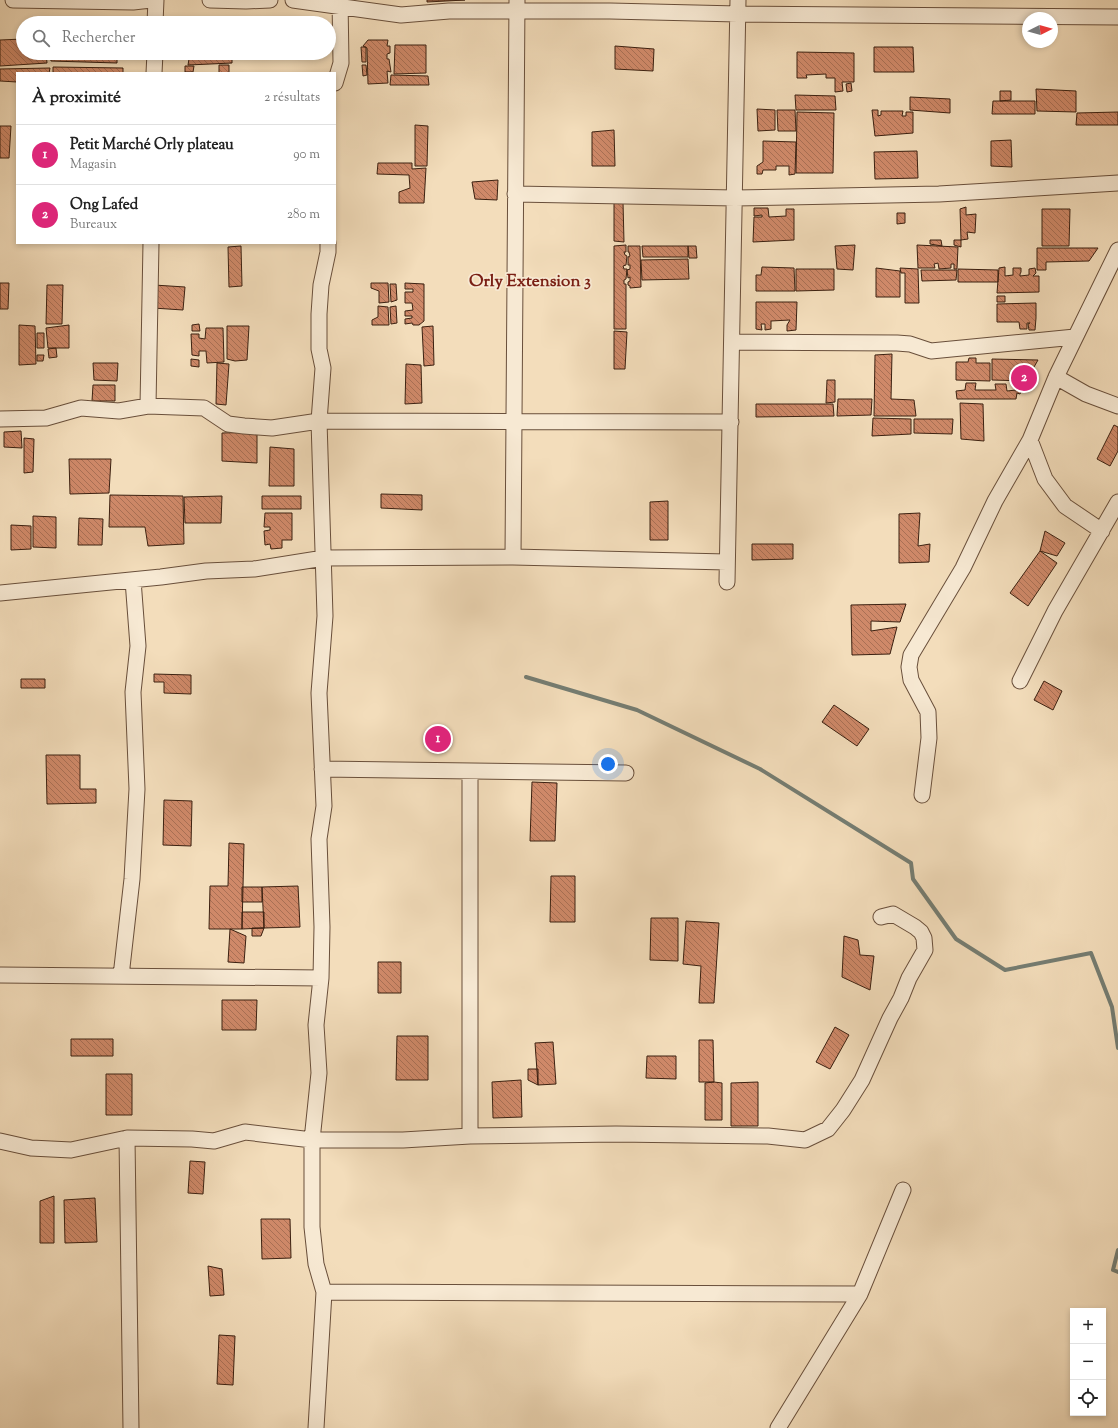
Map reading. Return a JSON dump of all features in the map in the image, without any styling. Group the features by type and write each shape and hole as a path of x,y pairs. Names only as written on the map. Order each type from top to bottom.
{"street":[{"path":"13,0 133,2 151,0"},
{"path":"156,0 156,16"},
{"path":"210,0 270,0"},
{"path":"293,0 340,3 401,15 517,6 610,10 738,7 1118,17"},
{"path":"336,80 341,63 340,3"},
{"path":"513,557 517,6"},
{"path":"727,582 738,7"},
{"path":"154,72 155,60"},
{"path":"515,194 734,198 939,194 1118,183"},
{"path":"148,406 151,244"},
{"path":"316,1428 324,1292 316,1264 312,1227 312,1140 319,1073 316,1025 321,978 322,927 319,839 324,806 319,693 325,616 319,421 322,368 319,349 319,314 321,285 328,252 328,244"},
{"path":"922,796 929,738 928,712 911,680 909,667 911,655 963,568 994,502 1030,440 1056,377 1118,250"},
{"path":"732,342 897,343 910,344 931,351 1075,337"},
{"path":"1056,377 1086,394 1118,406"},
{"path":"0,419 46,418 82,408 119,411 148,406 204,408 228,424 272,428 319,421 731,422"},
{"path":"1030,440 1045,479 1065,506 1102,531"},
{"path":"1020,681 1055,611 1118,502"},
{"path":"0,593 206,571 254,569 324,558 513,557 728,562"},
{"path":"121,976 132,879 137,789 133,692 138,646 133,580"},
{"path":"322,769 626,773"},
{"path":"470,771 470,1136"},
{"path":"0,1141 31,1148 71,1150 127,1138 192,1139 214,1141 245,1132 312,1140 404,1140 470,1136 616,1134 768,1136 805,1140 828,1129 843,1110 862,1080 890,1018 901,998 908,978 924,950 924,938 921,932 915,927 893,914 881,917"},
{"path":"0,975 321,978"},
{"path":"127,1138 131,1428"},
{"path":"778,1428 860,1294 903,1190"},
{"path":"324,1292 860,1294"}],"building":[{"path":"427,0 465,0 427,2"},
{"path":"16,39 16,60 47,60 47,63 0,66 0,40"},
{"path":"368,40 388,40 387,46 390,46 390,53 387,54 387,59 389,59 391,72 387,71 388,83 368,84 367,48 363,46"},
{"path":"395,45 426,45 426,73 394,74"},
{"path":"615,46 654,49 653,71 615,69"},
{"path":"361,47 366,47 366,62 362,62"},
{"path":"874,47 913,47 914,72 874,72"},
{"path":"797,52 854,53 854,82 842,82 843,91 835,92 835,78 826,78 826,74 806,75 807,78 797,78"},
{"path":"117,60 117,63 51,61"},
{"path":"189,60 232,60 232,63 188,65"},
{"path":"219,65 229,65 229,72 219,72"},
{"path":"362,65 366,65 367,75 363,76"},
{"path":"185,66 194,66 193,72 185,72"},
{"path":"53,67 123,68 123,72 53,72"},
{"path":"50,68 49,72 16,72 16,82 0,81 0,69"},
{"path":"391,75 428,76 429,85 390,85"},
{"path":"851,83 852,91 847,92 846,84"},
{"path":"1036,89 1076,91 1076,112 1037,111"},
{"path":"1000,91 1011,91 1011,100 1000,101"},
{"path":"795,95 835,96 836,110 796,110"},
{"path":"910,97 950,99 950,113 910,110"},
{"path":"993,101 1035,101 1035,114 992,114"},
{"path":"757,109 775,110 775,130 758,131"},
{"path":"777,110 795,110 796,131 778,131"},
{"path":"872,110 878,110 878,116 881,115 881,111 903,111 902,116 906,116 906,112 913,112 913,133 875,136"},
{"path":"797,112 834,113 833,173 796,173"},
{"path":"1118,112 1118,125 1076,125 1077,113"},
{"path":"415,125 428,126 427,166 415,166"},
{"path":"0,126 11,126 9,158 0,158"},
{"path":"614,130 615,166 592,166 592,132"},
{"path":"1011,140 1012,167 991,166 991,141"},
{"path":"763,141 796,142 795,174 789,175 789,166 776,166 776,170 763,170 762,174 757,174 757,166 763,162"},
{"path":"917,151 918,178 875,179 874,152"},
{"path":"378,163 412,163 412,169 426,168 424,203 399,203 399,192 410,188 409,175 377,174"},
{"path":"498,180 497,200 475,199 472,182"},
{"path":"623,202 624,242 614,241 614,203"},
{"path":"966,207 966,215 976,214 975,233 967,232 968,239 961,240 960,209"},
{"path":"754,208 768,208 769,217 786,216 786,209 794,209 794,240 753,242 754,217 762,217 762,215 754,216"},
{"path":"1042,209 1070,209 1069,246 1042,246"},
{"path":"897,213 905,213 905,223 897,224"},
{"path":"930,240 941,240 942,246 930,244"},
{"path":"954,240 961,240 961,247 954,245"},
{"path":"626,245 626,252 624,252 627,256 626,265 623,266 624,269 627,269 626,279 624,280 624,284 626,284 626,329 614,329 614,246"},
{"path":"855,245 853,270 837,269 835,246"},
{"path":"917,245 958,247 957,269 954,269 954,264 951,264 951,268 939,269 938,263 934,264 935,268 918,268"},
{"path":"241,246 242,286 229,287 228,247"},
{"path":"628,246 640,246 641,287 630,288 628,285 630,277 628,278 627,270 630,269 630,265 628,265 628,257 630,256"},
{"path":"642,246 688,246 688,257 643,257"},
{"path":"688,246 696,246 697,258 689,258"},
{"path":"1037,248 1098,248 1089,261 1046,262 1046,270 1037,270"},
{"path":"688,259 689,279 642,280 641,260"},
{"path":"762,267 794,268 795,291 756,291 756,275 761,275"},
{"path":"1005,267 1005,276 1013,275 1013,268 1021,268 1020,276 1029,275 1029,269 1035,268 1036,273 1033,276 1039,276 1039,292 997,293 999,268"},
{"path":"876,268 900,271 900,297 876,297"},
{"path":"900,268 918,269 919,303 905,303 905,273 901,273"},
{"path":"796,269 834,269 834,290 796,291"},
{"path":"958,269 998,270 998,282 958,282"},
{"path":"921,270 957,270 956,280 922,281"},
{"path":"0,283 9,283 8,309 0,309"},
{"path":"371,283 388,283 389,302 379,303 379,291 371,288"},
{"path":"405,283 424,284 424,321 419,325 413,325 412,323 405,324 405,319 412,318 412,316 405,316 405,311 413,310 412,303 405,303 405,292 413,292 413,289 405,289"},
{"path":"390,284 396,284 397,300 391,302"},
{"path":"47,285 63,285 62,324 46,324"},
{"path":"154,285 185,287 183,310 153,308"},
{"path":"997,296 1005,296 1005,302 997,302"},
{"path":"756,302 797,302 796,330 787,331 787,325 790,320 771,321 771,329 765,330 765,324 761,324 762,330 756,329"},
{"path":"1036,303 1035,330 1029,330 1028,324 1030,323 1027,323 1027,329 1020,329 1019,322 997,322 997,304"},
{"path":"378,306 388,307 389,325 372,325 372,320 378,317"},
{"path":"396,306 397,323 391,324 390,307"},
{"path":"199,324 200,331 192,331 192,325"},
{"path":"19,325 35,326 36,364 19,365"},
{"path":"69,325 69,348 48,348 46,328"},
{"path":"227,326 249,326 247,360 235,361 227,359"},
{"path":"433,326 434,365 424,366 422,327"},
{"path":"206,328 223,328 224,362 207,363 206,351 199,351 199,356 192,355 191,334 199,334 199,338 205,339"},
{"path":"614,331 627,332 625,369 614,369"},
{"path":"37,333 44,333 44,348 37,348"},
{"path":"56,348 57,357 49,358 48,349"},
{"path":"892,354 891,399 914,400 916,416 874,416 875,355"},
{"path":"37,355 44,355 43,361 37,361"},
{"path":"969,358 976,358 976,363 990,363 990,381 956,380 956,362 968,362"},
{"path":"191,359 199,360 199,367 191,366"},
{"path":"992,359 1038,360 1026,381 992,380"},
{"path":"93,363 118,363 117,381 94,380"},
{"path":"217,363 229,364 226,405 216,404"},
{"path":"406,364 421,365 422,403 405,404"},
{"path":"827,380 835,380 835,402 826,403"},
{"path":"966,383 976,383 975,390 996,390 995,384 1006,384 1007,391 1016,390 1019,385 1023,387 1020,394 1017,393 1016,399 957,399 956,391 965,390"},
{"path":"93,385 115,385 115,401 92,401"},
{"path":"838,399 872,399 871,415 837,416"},
{"path":"960,403 983,404 984,441 961,439"},
{"path":"756,404 833,404 834,416 756,417"},
{"path":"873,418 911,419 911,434 872,436"},
{"path":"914,419 953,419 952,434 914,433"},
{"path":"1114,425 1118,427 1118,451 1110,466 1097,459"},
{"path":"21,431 22,448 4,447 4,432"},
{"path":"257,432 257,463 222,461 222,433"},
{"path":"24,438 34,439 33,472 24,473"},
{"path":"270,447 294,449 294,486 269,486"},
{"path":"69,459 111,459 109,493 70,494"},
{"path":"381,494 422,495 422,510 381,508"},
{"path":"110,495 183,496 184,544 148,546 145,527 109,527"},
{"path":"222,496 221,523 185,523 184,497"},
{"path":"262,496 301,496 301,509 262,509"},
{"path":"668,501 668,540 650,540 650,502"},
{"path":"265,513 292,513 292,540 282,540 282,548 271,549 270,544 265,545 264,531 270,530 270,527 264,527"},
{"path":"920,513 918,546 930,544 929,562 899,563 899,514"},
{"path":"33,516 56,517 56,548 33,547"},
{"path":"79,518 103,519 102,545 78,545"},
{"path":"11,525 31,526 31,549 11,550"},
{"path":"1045,531 1065,543 1057,556 1040,551"},
{"path":"752,544 793,544 793,559 752,560"},
{"path":"1040,551 1057,563 1028,606 1010,593"},
{"path":"906,604 900,622 871,621 871,631 897,627 890,654 852,655 851,605"},
{"path":"154,674 191,675 191,694 164,693 164,682 154,682"},
{"path":"21,679 45,679 45,688 21,688"},
{"path":"1044,681 1062,691 1053,710 1034,700"},
{"path":"834,705 869,729 857,746 822,722"},
{"path":"46,755 80,755 80,789 96,789 96,803 47,804"},
{"path":"532,782 557,783 555,841 530,841"},
{"path":"164,800 192,801 191,846 163,845"},
{"path":"229,843 244,844 242,929 209,929 210,886 228,886"},
{"path":"551,876 575,876 575,922 550,922"},
{"path":"298,886 300,927 264,928 262,887"},
{"path":"242,887 262,887 262,902 242,902"},
{"path":"242,912 264,912 264,928 242,929"},
{"path":"651,918 678,918 678,961 650,960"},
{"path":"686,921 719,923 714,1003 699,1003 701,966 683,964"},
{"path":"252,928 264,928 261,936 252,936"},
{"path":"230,929 246,936 244,963 228,962"},
{"path":"844,936 858,940 860,955 874,956 870,990 842,977"},
{"path":"378,962 401,962 401,993 378,993"},
{"path":"222,1000 257,1000 256,1030 222,1030"},
{"path":"835,1027 849,1035 830,1069 816,1062"},
{"path":"397,1036 428,1036 428,1080 396,1080"},
{"path":"71,1039 113,1039 113,1056 71,1056"},
{"path":"699,1040 713,1040 714,1082 699,1082"},
{"path":"553,1042 556,1084 538,1085 535,1043"},
{"path":"647,1056 676,1056 676,1079 646,1078"},
{"path":"528,1069 538,1069 538,1085 528,1080"},
{"path":"106,1074 132,1074 132,1115 106,1115"},
{"path":"521,1080 522,1117 493,1118 492,1082"},
{"path":"758,1082 758,1126 731,1126 731,1083"},
{"path":"705,1083 722,1083 722,1120 705,1120"},
{"path":"190,1161 205,1162 203,1194 188,1193"},
{"path":"54,1196 54,1243 40,1243 40,1201"},
{"path":"95,1198 97,1242 65,1243 64,1200"},
{"path":"261,1219 290,1219 291,1258 262,1259"},
{"path":"208,1266 222,1269 224,1295 210,1296"},
{"path":"219,1335 235,1336 233,1385 217,1384"}],"waterway":[{"path":"526,677 637,710 760,769 911,863 913,879 956,939 1005,970 1091,953 1112,1007 1118,1048"},
{"path":"1118,1250 1113,1270 1118,1272"}],"place":[{"name":"Ong Lafed","path":"1024,378"},
{"name":"Petit Marché Orly plateau","path":"438,739"}],"district":[{"name":"Orly Extension 3","path":"530,282"}]}
